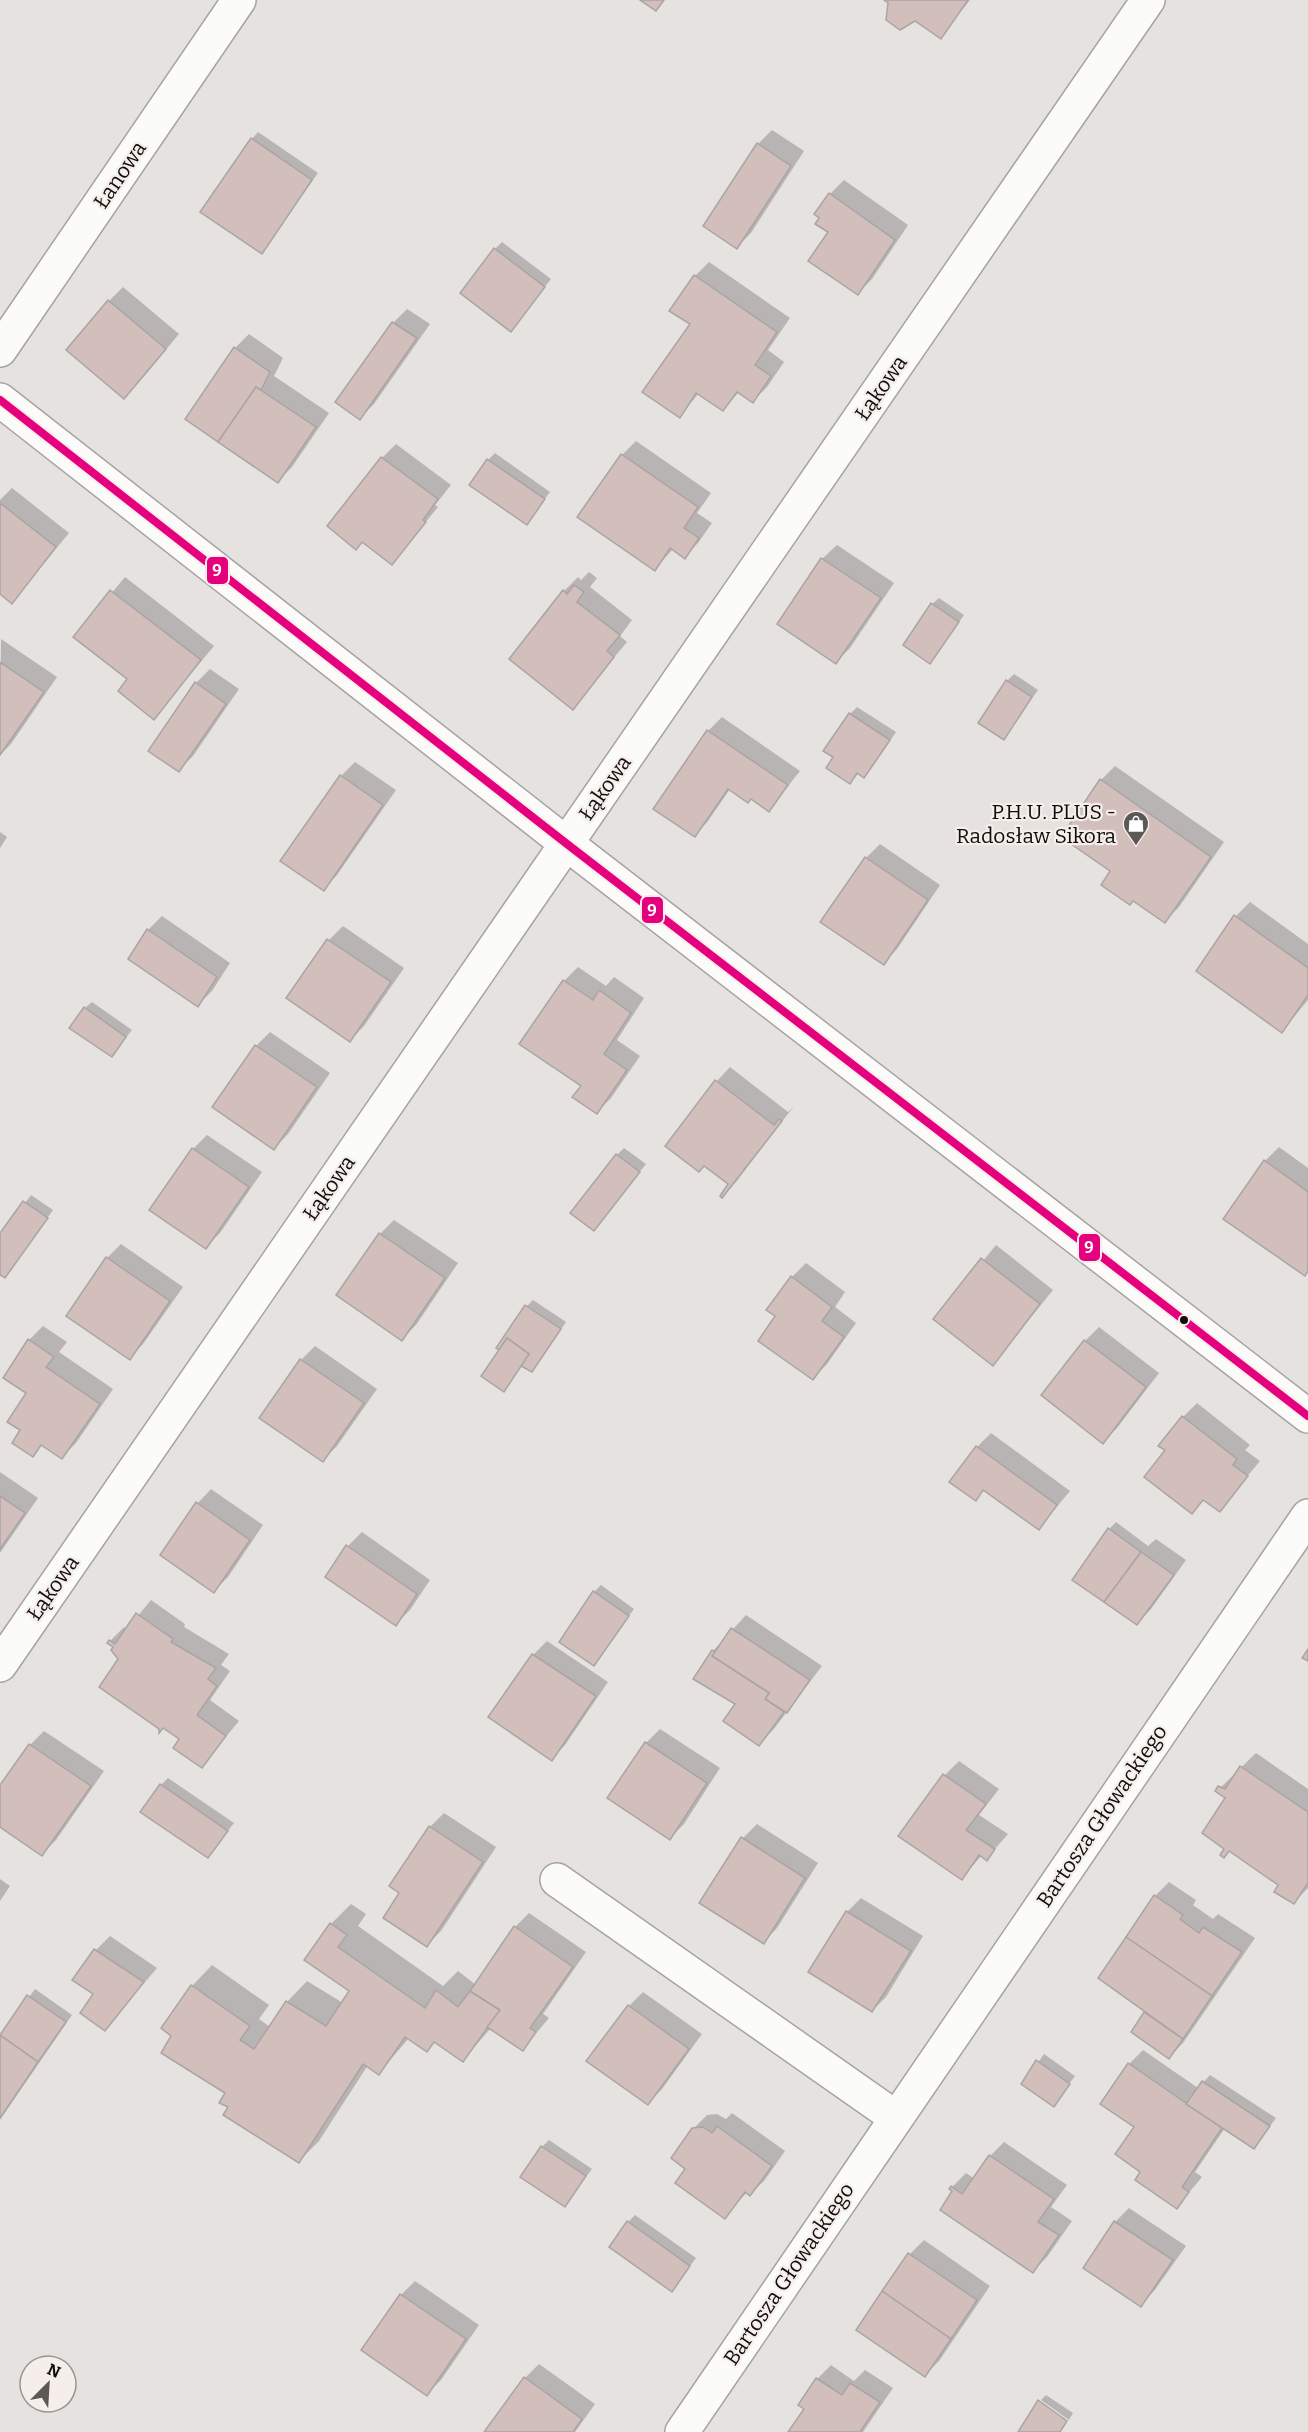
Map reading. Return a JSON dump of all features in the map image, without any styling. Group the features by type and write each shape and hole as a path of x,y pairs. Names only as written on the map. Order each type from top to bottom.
{"street":[{"name":"Łanowa","path":"0,350 239,0"},
{"name":"Łąkowa","path":"0,1665 1148,0"},
{"path":"0,400 567,844 1308,1416"},
{"name":"Bartosza Głowackiego","path":"682,2432 895,2117 1308,1516"},
{"path":"557,1880 895,2117"}],"building":[{"path":"640,0 664,0 656,11"},
{"path":"884,0 968,0 941,39 915,21 900,30 886,20 888,3"},
{"path":"251,138 312,180 262,254 200,212"},
{"path":"757,143 791,166 737,249 703,226"},
{"path":"829,193 895,240 858,295 808,261 828,232 815,224 819,218 814,214"},
{"path":"494,248 545,287 511,332 460,293"},
{"path":"694,275 777,332 755,365 771,376 753,403 737,392 723,411 696,393 680,418 642,392 690,324 669,311"},
{"path":"108,300 166,349 124,399 66,350"},
{"path":"392,322 417,338 360,420 335,402"},
{"path":"234,347 270,372 261,390 256,387 218,442 185,419"},
{"path":"256,387 316,427 278,483 218,442"},
{"path":"621,454 698,507 684,528 699,538 685,559 670,548 655,571 577,517"},
{"path":"381,457 438,499 423,520 426,522 392,565 362,542 356,550 327,526"},
{"path":"487,459 545,499 527,525 469,485"},
{"path":"0,503 56,547 12,604 0,594"},
{"path":"821,558 881,598 836,664 777,624"},
{"path":"574,585 584,592 577,602 620,635 607,651 614,657 573,710 509,659 563,590 567,594"},
{"path":"110,590 201,660 154,720 118,691 127,679 73,637"},
{"path":"931,603 959,622 930,664 903,645"},
{"path":"0,662 44,692 0,755"},
{"path":"1006,680 1032,697 1004,740 978,723"},
{"path":"195,682 226,704 179,772 148,751"},
{"path":"849,713 890,740 864,778 857,773 850,784 826,768 833,757 823,751"},
{"path":"707,730 788,785 769,812 751,799 748,803 728,789 695,837 653,809"},
{"path":"340,775 383,805 324,891 280,861"},
{"name":"P.H.U. PLUS - Radosław Sikora","path":"1100,779 1211,857 1165,923 1133,901 1130,905 1101,885 1110,871 1061,837"},
{"path":"865,857 928,900 884,965 820,922"},
{"path":"1234,915 1308,968 1308,995 1282,1033 1196,971"},
{"path":"147,929 217,977 198,1007 128,959"},
{"path":"327,939 391,982 350,1042 286,998"},
{"path":"563,980 593,1000 599,990 631,1013 604,1054 627,1070 597,1114 572,1097 581,1086 519,1044"},
{"path":"84,1007 126,1037 112,1057 69,1028"},
{"path":"255,1045 317,1087 274,1150 212,1107"},
{"path":"715,1080 774,1125 779,1119 782,1121 722,1198 720,1196 728,1184 704,1166 699,1172 665,1146"},
{"path":"192,1148 249,1187 206,1249 149,1210"},
{"path":"616,1154 640,1172 594,1231 570,1213"},
{"path":"1264,1160 1308,1192 1308,1271 1305,1276 1223,1219"},
{"path":"23,1201 48,1218 5,1278 0,1275 0,1233"},
{"path":"379,1233 445,1278 402,1341 336,1295"},
{"path":"106,1257 170,1301 130,1360 66,1316"},
{"path":"981,1258 1040,1304 993,1366 933,1319"},
{"path":"791,1276 832,1307 822,1321 844,1337 813,1380 758,1341 775,1316 766,1310"},
{"path":"525,1305 561,1329 532,1372 521,1366 529,1354 507,1338 499,1350 496,1348"},
{"path":"507,1338 529,1354 504,1392 481,1376"},
{"path":"28,1339 54,1357 46,1367 100,1404 62,1459 41,1445 33,1457 12,1443 20,1430 7,1422 26,1393 3,1378"},
{"path":"1084,1340 1146,1387 1103,1444 1041,1395"},
{"path":"300,1359 364,1403 323,1462 259,1418"},
{"path":"1182,1416 1237,1459 1233,1465 1248,1476 1220,1512 1203,1500 1192,1514 1144,1477 1165,1450 1158,1446"},
{"path":"976,1446 1057,1505 1039,1530 983,1490 976,1501 949,1482"},
{"path":"0,1496 25,1513 0,1549"},
{"path":"196,1502 250,1540 214,1593 160,1555"},
{"path":"1108,1528 1141,1552 1104,1602 1072,1580"},
{"path":"346,1545 417,1594 396,1626 325,1577"},
{"path":"1141,1552 1174,1575 1137,1625 1104,1602"},
{"path":"593,1591 629,1616 594,1666 559,1642"},
{"path":"136,1613 173,1639 171,1642 216,1668 208,1679 217,1686 197,1715 226,1736 202,1768 173,1748 179,1739 163,1728 159,1733 159,1729 99,1687 118,1659 111,1650 113,1647 107,1643 109,1640 115,1644"},
{"path":"731,1628 810,1680 787,1713 765,1699 769,1693 712,1656"},
{"path":"1308,1649 1308,1661 1302,1658"},
{"path":"712,1650 715,1652 712,1656 769,1693 765,1699 784,1712 759,1746 723,1721 735,1704 693,1679"},
{"path":"532,1654 596,1696 552,1761 488,1717"},
{"path":"645,1742 707,1783 670,1840 607,1798"},
{"path":"29,1744 91,1786 42,1856 0,1827 0,1785"},
{"path":"1240,1766 1308,1812 1308,1883 1294,1904 1274,1892 1278,1885 1229,1851 1224,1858 1220,1855 1224,1849 1202,1833 1225,1798 1215,1791 1218,1786 1225,1789"},
{"path":"943,1774 986,1804 966,1830 995,1849 987,1861 979,1855 962,1880 898,1836"},
{"path":"160,1784 228,1831 208,1858 140,1812"},
{"path":"429,1826 483,1862 427,1947 383,1918 399,1893 389,1886"},
{"path":"741,1837 805,1878 764,1944 699,1903"},
{"path":"1154,1895 1183,1915 1180,1919 1199,1933 1203,1927 1242,1952 1212,1996 1126,1937"},
{"path":"846,1911 911,1951 872,2012 808,1972"},
{"path":"330,1923 347,1935 338,1947 425,2008 436,1990 458,2007 470,1991 500,2010 463,2062 434,2042 427,2052 405,2037 379,2075 363,2064 299,2163 223,2115 228,2107 219,2103 225,2093 161,2053 171,2036 161,2028 191,1985 250,2026 240,2040 254,2049 286,2001 326,2026 349,1991 304,1960"},
{"path":"514,1926 573,1967 530,2028 536,2032 523,2051 487,2027 500,2010 470,1991"},
{"path":"1126,1937 1212,1996 1183,2039 1098,1978"},
{"path":"94,1949 144,1982 105,2031 80,2013 93,1994 72,1980"},
{"path":"27,1995 66,2022 38,2062 0,2035"},
{"path":"628,2005 689,2049 648,2105 586,2061"},
{"path":"1144,2012 1183,2039 1169,2059 1131,2032"},
{"path":"0,2035 38,2062 0,2118"},
{"path":"1036,2060 1070,2084 1054,2107 1021,2084"},
{"path":"1128,2063 1222,2128 1182,2187 1189,2192 1177,2209 1135,2180 1140,2172 1115,2154 1134,2127 1100,2104"},
{"path":"1202,2081 1270,2126 1254,2149 1186,2104"},
{"path":"717,2126 772,2166 750,2196 745,2192 725,2219 675,2183 685,2169 671,2158 692,2128 703,2127 712,2133"},
{"path":"541,2146 586,2176 565,2207 520,2177"},
{"path":"989,2155 1054,2199 1038,2222 1059,2235 1033,2273 940,2210 952,2191 949,2189 951,2186 962,2194"},
{"path":"627,2221 690,2266 672,2292 609,2247"},
{"path":"1114,2221 1173,2260 1141,2307 1083,2268"},
{"path":"908,2253 977,2300 951,2339 882,2291"},
{"path":"882,2291 951,2339 925,2377 856,2330"},
{"path":"400,2294 466,2339 427,2396 361,2350"},
{"path":"524,2377 582,2419 573,2432 484,2432"},
{"path":"816,2378 842,2395 850,2383 880,2402 860,2432 788,2432 804,2409 798,2405"},
{"path":"1038,2400 1067,2421 1060,2432 1018,2432"}],"transit line":[{"name":"9","path":"0,400 567,844 1308,1416"}],"place":[{"name":"P.H.U. PLUS - Radosław Sikora","path":"1136,847"}]}
